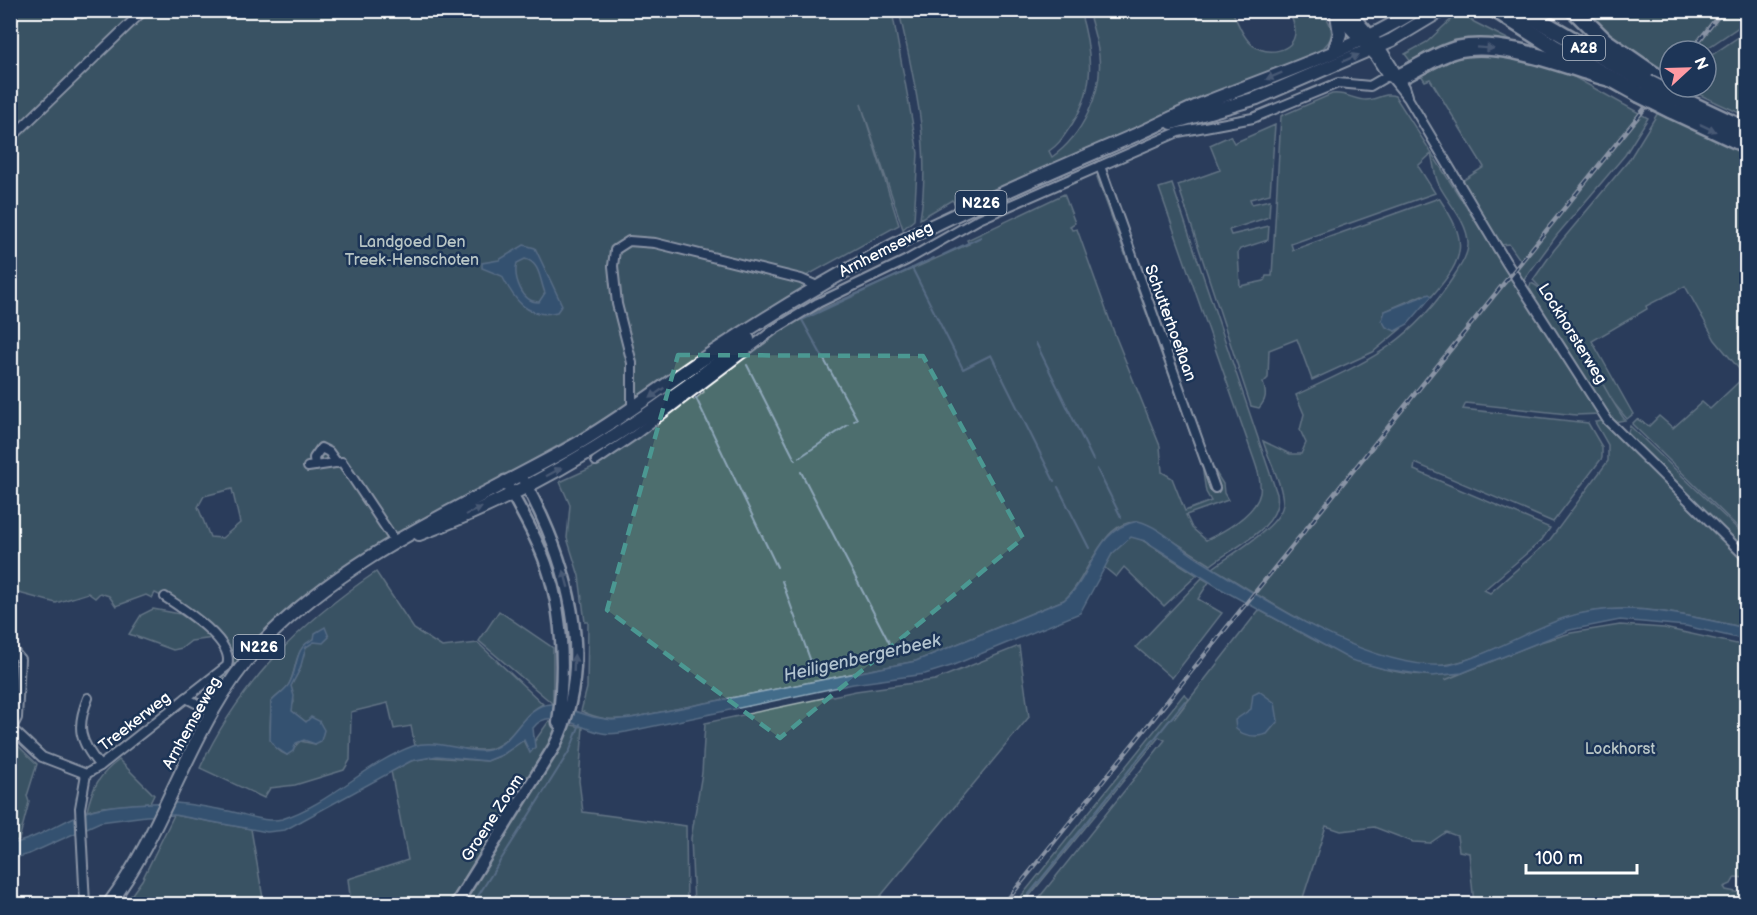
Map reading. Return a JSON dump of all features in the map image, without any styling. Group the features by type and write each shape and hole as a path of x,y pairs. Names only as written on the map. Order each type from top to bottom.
{"highway":[{"name":"A28","path":"1496,10 1612,80"},
{"name":"A28","path":"1521,10 1658,89"},
{"name":"A28","path":"1574,10 1647,84"},
{"name":"A28","path":"1393,72 1453,51 1482,47 1523,54 1612,80 1658,84"},
{"name":"A28","path":"1681,99 1746,145"},
{"name":"A28","path":"1682,99 1746,130"}],"main road":[{"name":"N226","path":"1330,52 1366,37 1417,10"},
{"name":"N226","path":"1375,48 1442,10"},
{"name":"Lockhorsterweg","path":"1340,12 1366,37 1393,72"},
{"path":"1330,52 1340,34 1340,12"},
{"name":"Arnhemseweg","path":"1148,130 1249,101 1375,48"},
{"name":"Arnhemseweg","path":"109,904 128,878 213,712 244,664 261,644 324,591 455,507 604,428 704,358 792,303 930,227 1148,130 1171,117 1330,52"},
{"name":"Arnhemseweg","path":"399,542 439,527 527,486 582,457 662,406 792,303"},
{"name":"Groene Zoom","path":"456,904 554,747 560,730 575,637 567,582 554,542 520,474"},
{"name":"Groene Zoom","path":"505,481 546,563 562,643 567,687"}],"street":[{"path":"10,139 144,10"},
{"name":"Lockhorsterweg","path":"1393,72 1506,262 1608,421 1746,557"},
{"name":"Arnhemseweg","path":"596,460 636,434 775,328 819,303 907,260 979,219 1178,132 1253,118 1338,83 1370,86 1393,72"},
{"name":"Schutterhoeflaan","path":"1100,166 1215,489"},
{"path":"632,410 632,363 621,327 613,266 615,250 629,241 655,243 732,260 801,279 819,287"},
{"path":"337,463 329,452 321,448 312,466 337,463 342,462 399,542"},
{"name":"Treekerweg","path":"86,774 100,766 227,666 228,659 222,646 197,617 165,597"},
{"path":"10,647 20,659 17,718 11,728 42,757 86,774 80,808 85,904"},
{"name":"Treekerweg","path":"88,698 80,718 80,729 85,746 100,766"},
{"name":"Treekerweg","path":"186,698 213,712"}],"highlighted area":[{"path":"678,355 923,356 1023,538 780,738 607,610"}],"green space":[{"path":"1130,10 1232,11 1247,39 1254,46 1266,51 1285,48 1293,39 1295,27 1289,11 1321,11 1329,22 1332,33 1328,43 1318,52 992,193 956,205 952,200 920,219 923,193 923,140 920,114 899,11 1080,11 1088,42 1088,87 1077,116 1062,139 1049,151 1052,157 1073,138 1081,126 1094,99 1098,84 1099,56 1088,11 1111,11 1114,17"},
{"name":"Landgoed Den Treek-Henschoten","path":"10,11 892,11 918,153 914,220 903,229 861,104 899,225 806,276 817,280 598,423 401,535 398,532 373,549 327,587 219,692 211,689 233,666 232,654 226,642 205,621 166,598 155,593 152,598 146,595 116,606 109,596 100,593 95,598 88,593 56,603 11,591","holes":["232,489 240,523 222,538 210,537 198,507 204,496"]},
{"path":"1460,11 1474,22 1531,51 1504,43 1414,66 1405,54 1427,42"},
{"path":"1581,11 1746,11 1746,22 1718,41 1718,39 1658,39 1658,66 1602,29"},
{"path":"1746,32 1746,116 1709,99 1718,99 1718,51"},
{"path":"1490,53 1531,62 1574,77 1648,118 1625,155 1557,235 1523,281 1516,267 1521,261 1509,244 1501,245 1462,181 1484,167 1430,79 1425,81 1421,75 1461,56"},
{"path":"1332,94 1366,100 1388,95 1395,96 1599,414 1576,415 1466,403 1463,409 1588,423 1602,447 1602,458 1553,522 1415,463 1414,470 1550,528 1541,541 1484,590 1490,593 1549,541 1608,461 1608,445 1595,422 1603,421 1746,562 1746,628 1678,614 1608,609 1563,619 1462,661 1431,666 1403,662 1346,643 1290,614 1213,568 1265,530 1281,512 1283,503 1280,488 1263,441 1290,454 1301,454 1306,443 1300,430 1304,414 1296,395 1364,362 1401,337 1435,302 1458,270 1467,252 1467,234 1461,219 1437,181 1431,154 1418,166 1435,193 1291,244 1293,250 1439,198 1455,226 1460,248 1452,270 1432,296 1422,295 1385,311 1395,331 1402,328 1373,352 1312,380 1297,339 1269,350 1268,378 1263,383 1264,399 1259,408 1251,406 1178,185 1220,170 1210,145 1230,136 1234,143 1275,125 1270,194 1250,199 1252,204 1270,200 1269,217 1229,230 1231,235 1269,226 1268,240 1240,249 1238,253 1240,286 1264,281 1266,276 1272,276 1281,116"},
{"path":"1659,111 1746,152 1746,535 1632,424 1637,419 1649,426 1659,416 1673,428 1702,402 1710,409 1745,376 1715,340 1685,286 1646,306 1647,309 1592,341 1633,414 1627,419 1612,401 1563,311 1533,280 1554,250 1629,160"},
{"path":"1107,173 1213,468 1223,484 1228,500 1186,515 1192,528 1206,540 1246,515 1257,501 1260,488 1254,461 1159,188 1172,184 1277,494 1277,506 1265,526 1211,565 1148,525 1133,522 1120,526 1099,548 1082,577 1064,600 916,661 631,718 605,719 581,711 587,688 588,622 585,622 579,576 567,538 570,505 560,482 604,462 598,453 687,391 694,400 704,392 703,389 745,356 744,354 799,319 969,244 967,240 1064,194 1075,223 1070,226 1072,230 1077,229 1115,335 1160,446 1162,472 1172,478 1185,511 1211,501 1206,492 1202,466 1097,177"},
{"path":"1531,283 1556,306 1569,324 1625,420 1614,422 1601,404 1529,289"},
{"path":"1630,426 1746,537 1746,552 1627,435"},
{"path":"1136,536 1197,575 1164,606 1124,567 1116,577 1104,567 1121,543"},
{"path":"376,572 414,629 442,647 478,643 543,704 535,709 506,740 490,749 483,750 434,745 415,746 411,726 394,729 388,703 351,712 350,760 344,770 295,785 270,788 264,798 200,768 233,709 274,658 297,634","holes":["315,639 304,649 300,669 291,686 294,702 291,707 292,711 306,722 315,744 300,741 287,755 279,751 272,740 270,733 271,702 289,684 303,647"]},
{"path":"1202,578 1209,582 1198,599 1222,613 1172,678 1136,647"},
{"path":"153,609 180,614 214,638 191,641 182,648 173,650 129,634 141,615"},
{"name":"Lockhorst","path":"1259,610 1332,649 1380,668 1433,675 1462,673 1445,680 1537,643 1571,633 1620,625 1664,628 1746,646 1746,878 1735,877 1731,884 1724,887 1726,890 1746,894 1746,904 1474,904 1469,853 1459,851 1457,836 1446,832 1430,843 1413,842 1374,827 1341,831 1326,826 1301,904 1034,904 1165,740 1159,737 1023,904 1015,904 1184,694 1189,699 1174,719"},
{"path":"499,611 553,648 553,704 479,641"},
{"path":"1019,646 1029,717 874,904 694,904 691,838 702,773 705,723 856,691 935,680"},
{"path":"549,721 583,727 579,781 583,812 686,826 687,904 351,904 348,879 408,860 391,771 411,761 431,757 487,761 502,755 523,740 526,746 535,747 534,742"},
{"path":"10,738 37,764 27,796 29,802 19,840 11,842"},
{"path":"119,760 154,795 150,803 103,807 87,811 91,795 98,782"},
{"path":"174,815 251,829 264,904 125,904 142,880"}],"water":[{"path":"524,245 535,248 562,305 557,312 537,313 523,306 511,292 502,276 482,268 482,263 499,260","holes":["525,259 537,268 545,293 539,302 533,301 524,294 516,275 517,263"]},
{"path":"1429,294 1432,296 1408,324 1395,331 1386,327 1382,320 1385,311"},
{"path":"1138,521 1155,528 1193,555 1319,630 1352,645 1418,664 1449,665 1464,661 1564,618 1610,609 1678,614 1746,628 1746,640 1686,626 1620,620 1570,630 1462,673 1432,676 1384,669 1351,660 1221,589 1145,541 1131,537 1112,554 1080,613 951,666 925,674 853,684 626,732 605,734 566,721 548,719 533,728 535,747 530,753 524,740 502,755 487,761 437,756 411,761 285,830 267,832 174,815 146,816 100,822 29,854 11,859 11,844 21,842 86,812 110,806 173,803 213,808 264,819 282,819 316,804 379,762 413,746 433,744 481,751 499,746 527,716 543,705 553,704 593,717 612,720 631,718 916,661 1064,600 1074,590 1095,554 1111,534 1123,526"},
{"path":"325,627 329,637 323,643 314,642 306,647 300,669 291,686 294,696 292,711 306,722 311,717 319,721 324,730 321,741 315,744 304,740 296,743 293,751 287,755 275,747 270,740 271,702 289,684 303,647 314,639 315,633"},
{"path":"1259,691 1275,703 1278,721 1267,734 1246,735 1236,729 1235,720 1251,709 1253,694"}],"waterway":[{"path":"943,255 981,237"},
{"path":"854,421 857,419 802,320 934,258"},
{"path":"912,268 963,369 991,355 1054,481"},
{"path":"1036,343 1093,460"},
{"path":"747,365 795,460"},
{"path":"696,398 777,567"},
{"path":"800,457 848,425"},
{"path":"1097,469 1121,517"},
{"name":"Heiligenbergerbeek","path":"801,472 896,656"},
{"path":"1058,487 1089,548"},
{"name":"Heiligenbergerbeek","path":"782,581 815,673"},
{"path":"1021,904 1185,701"},
{"path":"473,904 570,750 580,724"}],"railway":[{"path":"1700,39 1723,10"},
{"path":"1004,904 1658,92"}]}
